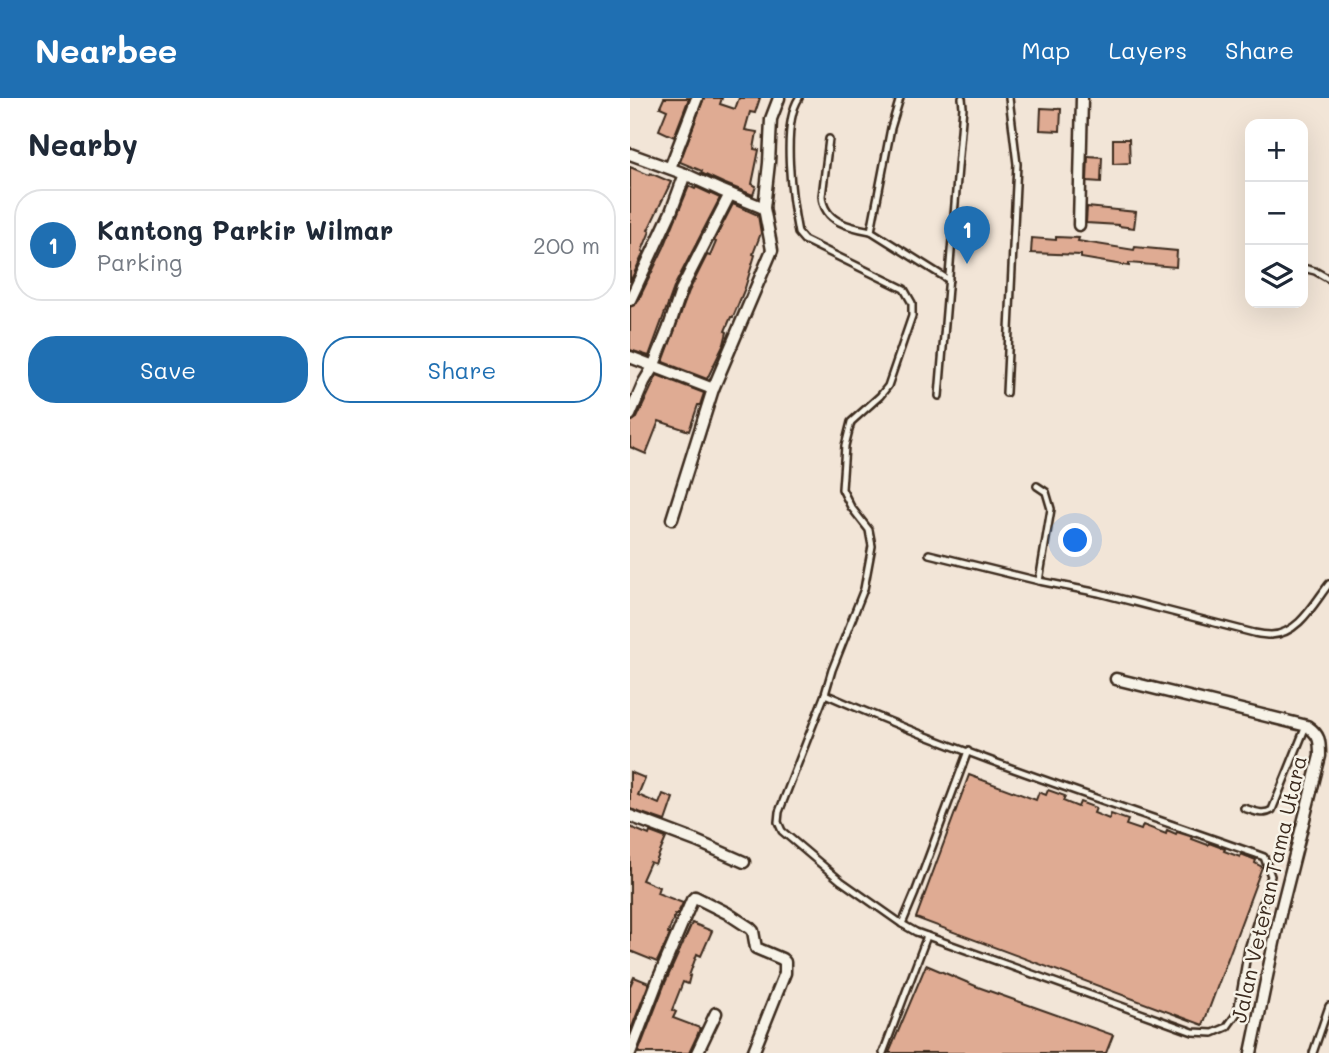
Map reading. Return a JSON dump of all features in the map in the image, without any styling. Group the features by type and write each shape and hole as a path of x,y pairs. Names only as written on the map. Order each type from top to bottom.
{"street":[{"path":"670,168 697,98"},
{"path":"672,519 713,389 772,250 764,208 771,119 779,98"},
{"path":"1079,225 1082,98"},
{"path":"630,155 670,168 764,208"},
{"path":"630,300 671,212 685,174"},
{"path":"630,415 653,367 682,288 730,194"},
{"path":"630,358 713,389"},
{"name":"Jalan Veteran Tama Utara","path":"1116,679 1307,726 1315,732 1320,741 1320,756 1280,914 1251,1053"},
{"path":"630,816 744,862"},
{"path":"630,1053 658,980 695,897 750,928 756,947 785,962 785,973 753,1053"},
{"path":"697,1053 716,1013"}],"lane":[{"path":"799,98 792,114 789,151 798,233 804,240 904,289 912,303 912,316 888,386 851,422 845,446 842,489 851,507 869,530 872,546 863,589 779,812 778,822 782,831 841,881 916,932 1193,1032 1213,1033 1227,1027 1237,1013 1248,949 1271,876 1264,858 1012,769 825,694"},
{"path":"871,231 891,128 900,98"},
{"path":"939,396 962,98"},
{"path":"1006,393 1017,164 1009,98"},
{"path":"829,139 822,196 823,204 830,215 850,227 871,231 949,280"},
{"path":"1308,269 1329,279"},
{"path":"1037,486 1046,492 1051,509 1039,580"},
{"path":"929,554 1271,635 1297,625 1329,584"},
{"path":"1244,808 1261,813 1272,810 1307,726"},
{"path":"902,924 968,751"},
{"path":"883,1053 926,936"},
{"path":"1313,1053 1329,1006"}],"building":[{"path":"664,98 689,98 674,137 659,130 667,110 660,107"},
{"path":"704,98 722,98 720,104 735,109 739,98 760,98 755,113 750,112 745,130 757,132 754,149 759,150 752,184 756,186 753,195 680,162"},
{"path":"1041,108 1061,109 1060,131 1040,130"},
{"path":"1113,139 1129,139 1130,163 1113,164"},
{"path":"1088,156 1102,157 1101,182 1087,181"},
{"path":"630,167 671,182 648,230 650,231 642,251 644,252 630,282"},
{"path":"689,186 720,198 675,285 649,356 630,350 630,307 637,303"},
{"path":"733,204 758,215 761,233 745,288 725,331 724,344 707,379 663,362 689,291 707,255 710,256 716,242 714,241"},
{"path":"1087,207 1136,212 1134,228 1086,223"},
{"path":"1056,237 1079,238 1078,241 1134,250 1135,247 1177,251 1176,267 1129,263 1129,266 1081,258 1081,255 1031,253 1032,238 1056,240"},
{"path":"657,375 704,393 689,431 659,421 646,454 630,447 630,422 637,418"},
{"path":"630,772 645,778 638,795 659,804 663,794 673,798 665,821 630,809"},
{"path":"969,775 1036,800 1039,792 1046,795 1048,790 1065,796 1063,801 1078,807 1080,802 1096,808 1094,813 1109,819 1111,814 1128,820 1126,825 1141,830 1143,825 1166,834 1167,830 1176,834 1177,832 1240,857 1241,854 1256,860 1255,863 1262,867 1203,1025 916,918"},
{"path":"630,827 666,838 655,864 650,862 642,880 659,887 657,893 683,903 675,915 668,933 670,934 657,962 630,951"},
{"path":"692,923 712,931 701,956 697,954 688,984 683,982 672,1010 676,1012 673,1018 700,1028 697,1036 689,1053 638,1053 665,983"},
{"path":"926,965 978,987 1113,1035 1106,1053 889,1053"},
{"path":"634,977 649,983 630,1032 630,986"}],"place":[{"name":"Kantong Parkir Wilmar","path":"967,264"}]}
